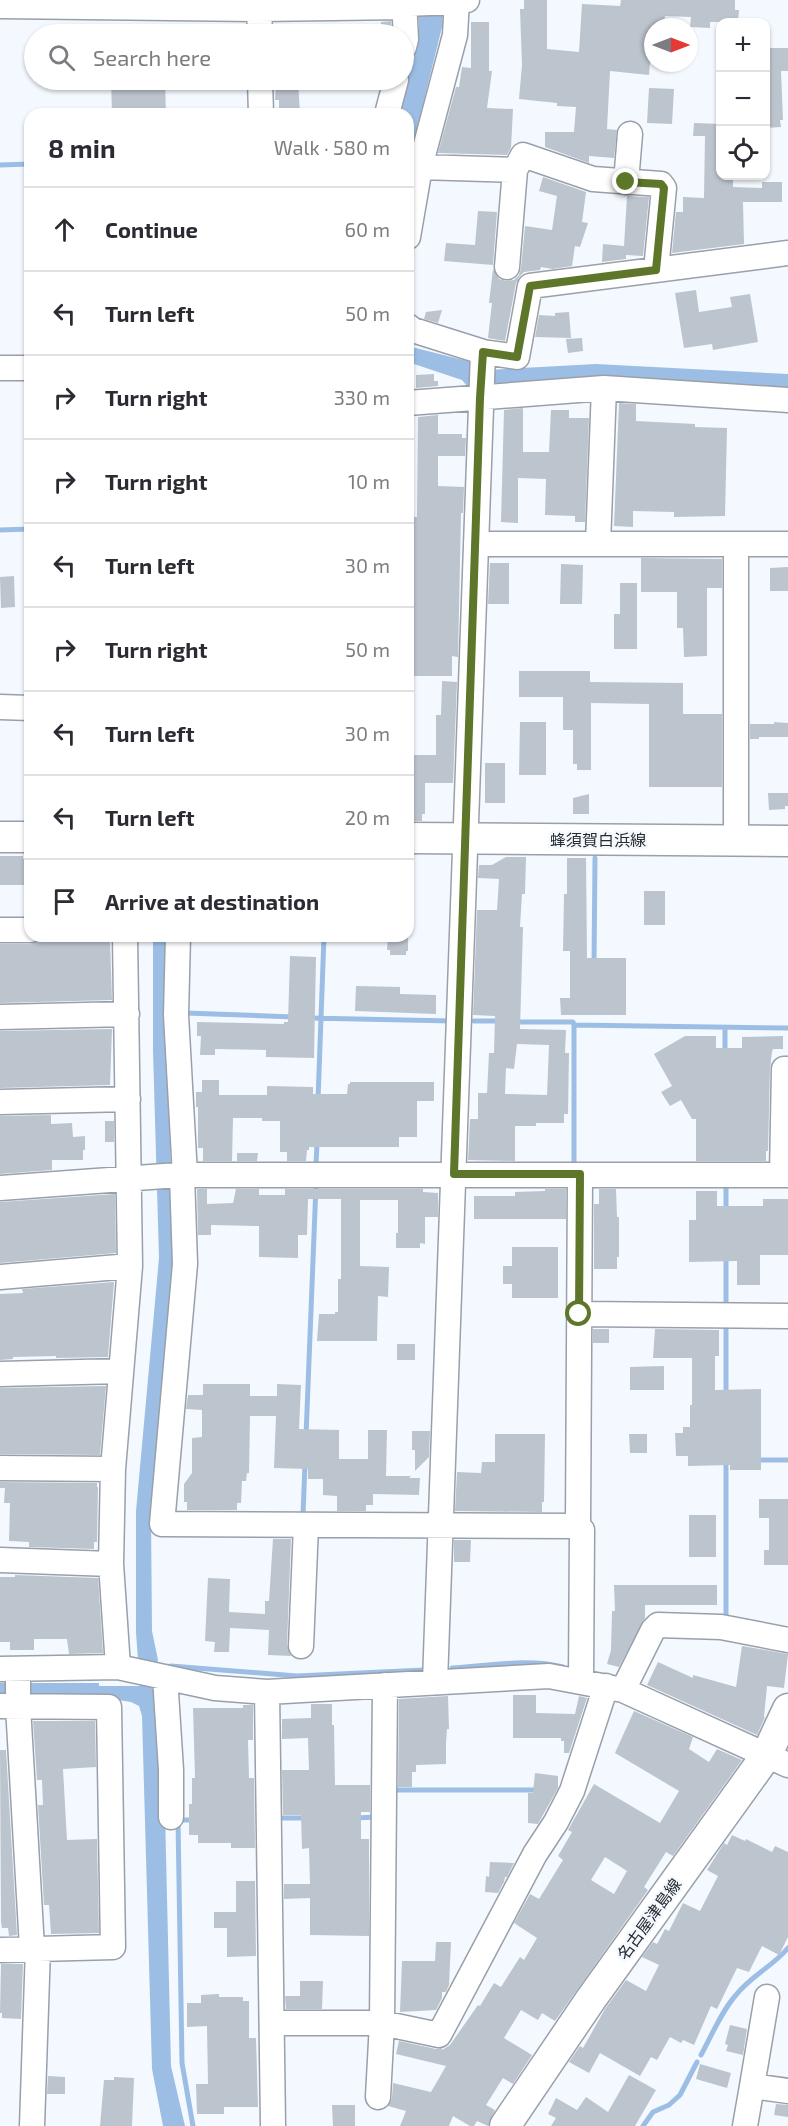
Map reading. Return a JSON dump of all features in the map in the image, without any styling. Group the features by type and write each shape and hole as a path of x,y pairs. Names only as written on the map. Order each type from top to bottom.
{"main road":[{"path":"0,837 24,837"},
{"name":"蜂須賀白浜線","path":"414,838 788,841"},
{"name":"名古屋津島線","path":"505,2126 591,1999 777,1761 788,1709"}],"street":[{"path":"0,6 259,9 457,1 455,35 420,167 414,202"},
{"path":"406,3 406,24"},
{"path":"259,9 260,24"},
{"path":"261,90 261,108"},
{"path":"389,108 393,90"},
{"path":"626,182 630,134"},
{"path":"507,267 515,170 523,155 593,179 661,184 664,188 656,270"},
{"path":"420,167 515,170"},
{"path":"414,331 483,356 517,357 530,286 788,253"},
{"path":"435,1682 483,356"},
{"path":"0,368 24,368"},
{"path":"598,544 604,388"},
{"path":"414,402 604,388 788,400"},
{"path":"476,544 788,544"},
{"path":"735,544 736,841"},
{"path":"0,707 24,708"},
{"path":"0,930 24,930"},
{"path":"125,942 128,1099 140,1177 113,1469 111,1564 127,1669"},
{"path":"178,942 176,1016 185,1264 162,1524 578,1526"},
{"path":"0,1017 127,1014"},
{"path":"0,1188 182,1175 785,1175 784,1069 788,1069"},
{"path":"0,1102 128,1099"},
{"path":"580,1174 578,1526 582,1530 581,1681"},
{"path":"0,1277 130,1266"},
{"path":"579,1314 788,1316"},
{"path":"0,1374 121,1371"},
{"path":"0,1468 113,1469"},
{"path":"301,1646 306,1525"},
{"path":"0,1560 111,1564"},
{"path":"272,2023 382,2023 439,2035 535,1854 556,1822 572,1791 614,1688 652,1630 658,1625 721,1627 788,1640"},
{"path":"32,2126 35,1948 12,1704 12,1671 127,1669 215,1688 267,1692 549,1676 614,1688 777,1761"},
{"path":"162,1676 171,1770 171,1817"},
{"path":"378,2097 382,2023 385,1685"},
{"path":"267,1692 273,2126"},
{"path":"0,1950 113,1947 109,1707 12,1704"},
{"path":"745,2126 767,1997"},
{"path":"752,2086 788,2091"}],"water":[{"path":"417,0 441,0 443,23 414,141 414,108 399,108 403,90 414,90 414,47 419,27"},
{"path":"414,348 475,363 487,370 596,364 788,374 788,392 473,393 462,380 414,364"},
{"path":"153,942 169,942 167,1048 174,1261 151,1515 152,1631 158,1660 155,1670 164,1770 171,2066 185,2126 163,2126 152,2069 142,1716 139,1706 118,1700 0,1698 0,1683 99,1683 99,1686 140,1686 136,1633 136,1511 159,1258 153,1051"}],"building":[{"path":"524,0 547,0 547,49 579,52 582,4 620,6 621,0 735,0 735,10 739,10 738,18 716,18 716,22 710,22 710,28 698,27 698,18 665,16 665,18 644,18 644,72 649,72 649,75 610,71 607,129 617,130 614,158 589,156 589,163 545,147 545,132 574,132 576,107 519,99 522,65 520,9 524,9"},
{"path":"391,21 391,24 381,24 381,22"},
{"path":"471,22 489,22 489,71 492,71 487,108 513,109 511,148 507,155 438,153 456,87 459,87 462,67 471,68"},
{"path":"770,48 788,48 788,71 781,71 783,120 780,120 781,127 770,128"},
{"path":"649,88 674,89 672,124 647,123"},
{"path":"111,90 165,90 166,108 112,108"},
{"path":"276,90 299,90 300,108 279,108 279,100 275,100"},
{"path":"694,123 716,124 716,180 733,180 733,187 762,188 762,182 782,182 782,202 743,202 744,244 672,253 676,212 683,212 683,197 704,198 705,136 693,136"},
{"path":"543,177 586,192 582,222 588,223 580,247 575,246 572,266 553,269 541,267 540,270 524,272 516,283 505,341 488,338 493,269 499,279 514,280 521,268 525,226 552,230 557,196 539,191"},
{"path":"627,196 649,197 643,256 626,255 626,259 602,262 603,244 624,246"},
{"path":"478,211 497,212 493,265 444,261 446,243 475,245"},
{"path":"696,290 699,312 732,307 730,297 750,294 758,342 713,350 712,344 684,348 675,293"},
{"path":"442,310 438,323 424,319 426,312"},
{"path":"569,312 571,338 535,337 539,315 555,316 555,313"},
{"path":"582,338 583,351 568,353 566,339"},
{"path":"434,374 434,381 438,381 438,386 416,388 416,375"},
{"path":"619,403 636,404 636,421 727,428 725,516 674,517 674,512 633,511 633,527 614,526"},
{"path":"523,408 523,452 549,452 551,410 569,410 569,418 589,418 585,522 575,522 575,516 545,515 546,479 518,478 518,523 501,522 504,410"},
{"path":"438,415 438,434 462,434 462,438 466,438 465,456 438,456 438,486 464,487 463,513 461,513 458,657 452,656 452,676 414,676 414,517 417,517 418,417"},
{"path":"641,558 722,559 722,588 707,588 707,656 684,657 683,628 677,628 677,592 641,592"},
{"path":"490,563 509,563 509,604 488,604"},
{"path":"561,564 583,565 582,604 560,604"},
{"path":"788,567 788,591 770,591 770,568"},
{"path":"14,576 15,607 1,608 0,577"},
{"path":"620,583 637,583 637,649 614,649 614,614 620,614"},
{"path":"519,671 590,671 590,682 683,683 683,714 722,714 722,787 649,787 649,704 591,703 591,770 577,770 577,764 573,764 573,730 563,730 563,697 519,697"},
{"path":"442,681 457,682 453,783 425,783 425,814 422,814 422,821 414,821 414,755 436,755 436,715 441,715"},
{"path":"520,722 546,722 546,775 519,775"},
{"path":"774,722 788,723 788,737 750,739 750,724 774,724"},
{"path":"485,763 505,763 505,803 485,803"},
{"path":"768,793 788,793 788,806 785,806 785,809 769,810"},
{"path":"589,794 589,814 573,814 573,798"},
{"path":"0,856 23,856 24,885 0,885"},
{"path":"506,857 526,857 525,894 522,894 520,927 523,927 520,1029 566,1030 565,1053 569,1053 568,1114 564,1114 564,1123 515,1126 515,1161 468,1160 470,1119 478,1119 478,1093 487,1093 489,1053 494,1053 495,1016 473,1015 477,910 497,910 499,879 478,878 479,865 492,865","holes":["517,1044 549,1045 547,1095 505,1094 506,1068 514,1069"]},
{"path":"567,858 586,858 587,958 626,958 626,1015 561,1015 560,998 570,998 570,951 563,951"},
{"path":"644,891 665,891 665,925 644,925"},
{"path":"35,942 110,942 112,1000 0,1003 0,944"},
{"path":"388,942 408,942 406,955 390,955 390,950 387,950"},
{"path":"290,956 316,957 314,1058 266,1057 266,1050 215,1049 215,1055 200,1055 201,1036 197,1036 197,1022 284,1024 288,1022"},
{"path":"356,986 400,987 400,994 436,995 436,1014 355,1011"},
{"path":"112,1029 110,1085 0,1088 0,1031"},
{"path":"685,1036 716,1036 716,1048 742,1048 742,1037 783,1036 783,1049 773,1049 772,1052 766,1161 696,1161 696,1119 692,1119 681,1100 670,1106 661,1092 672,1086 654,1054"},
{"path":"202,1080 219,1080 219,1095 267,1095 267,1086 313,1087 313,1094 347,1094 350,1082 434,1082 434,1101 417,1101 417,1137 399,1137 399,1147 309,1147 306,1161 287,1161 287,1152 280,1152 280,1121 262,1121 262,1118 233,1118 232,1161 203,1161 203,1148 198,1148 198,1107 196,1107 196,1092 202,1092"},
{"path":"51,1115 51,1124 72,1123 73,1137 85,1136 83,1160 52,1160 52,1170 0,1174 0,1116"},
{"path":"105,1121 114,1121 114,1142 105,1142"},
{"path":"237,1153 258,1153 257,1161 237,1161"},
{"path":"197,1189 207,1189 207,1204 233,1203 236,1189 259,1189 259,1195 285,1195 285,1189 423,1189 423,1192 438,1193 438,1217 425,1217 425,1244 420,1243 420,1248 396,1248 398,1200 360,1200 360,1266 389,1267 388,1297 378,1296 377,1341 317,1341 319,1314 338,1312 338,1279 341,1279 341,1199 308,1199 307,1235 298,1235 298,1258 259,1257 259,1226 211,1225 211,1235 198,1235"},
{"path":"545,1189 566,1189 566,1219 474,1219 474,1196 515,1196 515,1192 545,1191"},
{"path":"599,1189 616,1189 617,1217 619,1217 617,1269 594,1269 594,1204 599,1204"},
{"path":"696,1191 717,1191 717,1206 763,1206 763,1199 788,1199 788,1255 760,1255 760,1285 737,1285 737,1261 689,1262 689,1220 696,1220"},
{"path":"115,1194 116,1253 0,1263 0,1202"},
{"path":"512,1247 558,1247 558,1298 512,1298 512,1284 503,1284 503,1266 512,1266"},
{"path":"114,1282 108,1357 13,1357 13,1359 0,1360 0,1294 23,1293 22,1289"},
{"path":"593,1329 609,1329 609,1343 593,1343"},
{"path":"655,1329 719,1330 719,1356 715,1356 715,1390 761,1389 761,1470 730,1470 730,1465 688,1466 688,1456 676,1456 675,1433 683,1433 683,1427 690,1427 692,1358 653,1358"},
{"path":"397,1344 415,1344 415,1360 397,1360"},
{"path":"664,1366 664,1390 630,1390 630,1367"},
{"path":"203,1384 250,1384 250,1396 277,1396 277,1384 301,1385 299,1429 339,1430 339,1459 368,1459 368,1430 387,1430 386,1476 420,1478 419,1495 373,1494 373,1505 366,1505 366,1511 337,1511 337,1496 323,1495 323,1479 308,1479 308,1469 274,1468 276,1416 250,1416 249,1473 247,1473 246,1481 242,1481 241,1503 237,1503 237,1510 187,1510 187,1502 184,1502 184,1484 192,1473 192,1438 202,1437 202,1410 186,1409 188,1395 203,1395"},
{"path":"106,1386 100,1455 0,1454 0,1388"},
{"path":"412,1431 430,1431 429,1457 415,1471 415,1450 412,1450"},
{"path":"495,1434 545,1434 542,1512 455,1511 457,1472 481,1473 482,1462 495,1462"},
{"path":"629,1434 647,1434 647,1453 630,1453"},
{"path":"0,1482 97,1483 97,1542 94,1542 94,1549 29,1547 29,1542 9,1541 10,1503 4,1503 5,1488 0,1488"},
{"path":"759,1499 788,1499 788,1565 764,1565 764,1550 769,1550 769,1518 759,1518"},
{"path":"689,1515 716,1515 716,1557 689,1557"},
{"path":"273,1539 291,1539 287,1645 291,1656 268,1655 269,1630 230,1628 229,1652 214,1652 215,1642 205,1641 208,1578 230,1579 229,1612 265,1614 265,1601 269,1601"},
{"path":"454,1540 471,1540 470,1562 454,1562"},
{"path":"15,1575 98,1578 103,1653 69,1654 67,1639 34,1639 34,1650 10,1650 10,1642 0,1642 0,1577 15,1577"},
{"path":"614,1585 717,1585 717,1605 645,1605 645,1618 619,1667 607,1664 611,1650 612,1611 615,1611"},
{"path":"742,1646 788,1654 784,1688 767,1686 765,1717 757,1735 647,1685 658,1662 693,1678 693,1675 736,1687"},
{"path":"513,1695 536,1695 536,1713 575,1714 579,1696 587,1698 569,1753 564,1753 564,1741 561,1741 561,1738 513,1738"},
{"path":"448,1696 449,1729 447,1729 446,1764 416,1765 416,1772 412,1772 412,1787 398,1787 399,1699"},
{"path":"311,1704 332,1704 335,1785 370,1785 370,1812 361,1812 361,1839 369,1839 369,1936 310,1935 310,1898 284,1899 284,1884 310,1884 309,1848 302,1849 301,1815 283,1815 282,1770 309,1770 308,1738 282,1739 282,1719 311,1718"},
{"path":"243,1705 253,1705 253,1740 248,1740 249,1778 254,1778 255,1848 231,1848 231,1843 198,1843 198,1835 189,1835 189,1804 192,1804 192,1778 195,1778 193,1708 243,1708"},
{"path":"634,1711 693,1737 689,1749 709,1762 717,1749 742,1760 673,1856 666,1852 644,1887 648,1890 555,2021 542,2013 538,2020 521,2010 504,2038 532,2055 513,2084 503,2078 486,2105 495,2110 488,2126 477,2121 474,2126 470,2126 453,2116 449,2126 400,2126 406,2111 388,2106 392,2098 393,2083 431,2092 446,2066 396,2054 399,2041 436,2049 442,2048 442,2050 450,2045 478,2005 480,2006 494,1983 501,1987 520,1957 524,1960 537,1938 514,1923 530,1894 539,1899 563,1860 558,1856 572,1832 568,1830 594,1784 660,1823 679,1791 615,1753","holes":["605,1857 627,1871 614,1894 591,1880"]},
{"path":"33,1721 95,1721 96,1767 63,1769 67,1840 97,1839 99,1933 51,1934 49,1905 44,1905 38,1805 43,1805 42,1780 37,1780"},
{"path":"0,1750 6,1750 17,1935 9,1936 8,1928 2,1928 1,1922"},
{"path":"535,1773 558,1776 558,1788 538,1824 528,1823 528,1793 533,1793"},
{"path":"732,1835 772,1852 775,1846 788,1852 788,1937 779,1955 762,1946 749,1972 737,1968 717,2009 711,2006 694,2045 683,2040 681,2043 670,2037 657,2060 651,2057 640,2076 600,2053 589,2073 569,2062 580,2046 583,2048 605,2009 626,1980 646,1991 659,1965 642,1957 653,1942 657,1944 665,1929 669,1931 683,1903 700,1911 718,1876 707,1870 724,1843 727,1845"},
{"path":"490,1862 514,1863 498,1893 485,1892"},
{"path":"236,1881 255,1881 256,1956 227,1957 227,1928 214,1928 214,1912 236,1912"},
{"path":"436,1942 451,1942 449,1985 446,1992 442,1992 442,1998 436,2010 400,2012 402,1961 435,1961"},
{"path":"1,1964 23,1964 21,2019 2,2018 2,2013 0,2013"},
{"path":"300,1981 323,1981 322,2009 286,2009 285,1996 300,1996"},
{"path":"219,1994 219,1997 243,1997 243,2001 249,2001 249,2038 256,2038 258,2107 224,2107 224,2114 197,2114 196,2084 208,2084 207,2026 187,2027 187,2003 201,2003 201,1995"},
{"path":"730,2025 747,2029 743,2055 726,2051 728,2045 725,2044"},
{"path":"700,2064 731,2073 727,2088 696,2079"},
{"path":"629,2075 656,2090 635,2126 551,2126 556,2118 548,2114 556,2098 577,2110 586,2097 608,2112"},
{"path":"48,2076 65,2077 65,2094 47,2094"},
{"path":"114,2077 134,2078 132,2126 100,2126 104,2080 114,2080"},
{"path":"776,2104 788,2105 788,2117 774,2115"},
{"path":"332,2105 355,2105 355,2126 333,2126"}],"waterway":[{"path":"0,165 24,164"},
{"path":"0,530 24,529"},
{"path":"594,965 595,858"},
{"path":"318,1100 324,942"},
{"path":"186,1013 294,1017"},
{"path":"309,1018 452,1021"},
{"path":"474,1021 500,1021"},
{"path":"515,1022 788,1028"},
{"path":"574,1025 574,1166"},
{"path":"725,1027 725,1055"},
{"path":"316,1165 317,1143"},
{"path":"306,1436 316,1185"},
{"path":"726,1187 726,1213"},
{"path":"726,1255 726,1303"},
{"path":"726,1327 726,1397"},
{"path":"726,1460 726,1622"},
{"path":"754,1460 788,1460"},
{"path":"303,1515 305,1463"},
{"path":"452,1668 508,1663 550,1664 563,1667"},
{"path":"171,1666 297,1676 424,1670"},
{"path":"392,1790 538,1790"},
{"path":"354,1818 378,1817"},
{"path":"276,1818 306,1818"},
{"path":"193,1820 178,1820 182,2063 193,2126"},
{"path":"701,2055 721,2016 736,1995 788,1948"},
{"path":"643,2126 653,2112 669,2105 680,2095 697,2062"}],"route":[{"path":"579,1314 580,1174 454,1174 480,398 483,352 517,357 530,286 656,270 664,188 661,184 626,182"}]}
